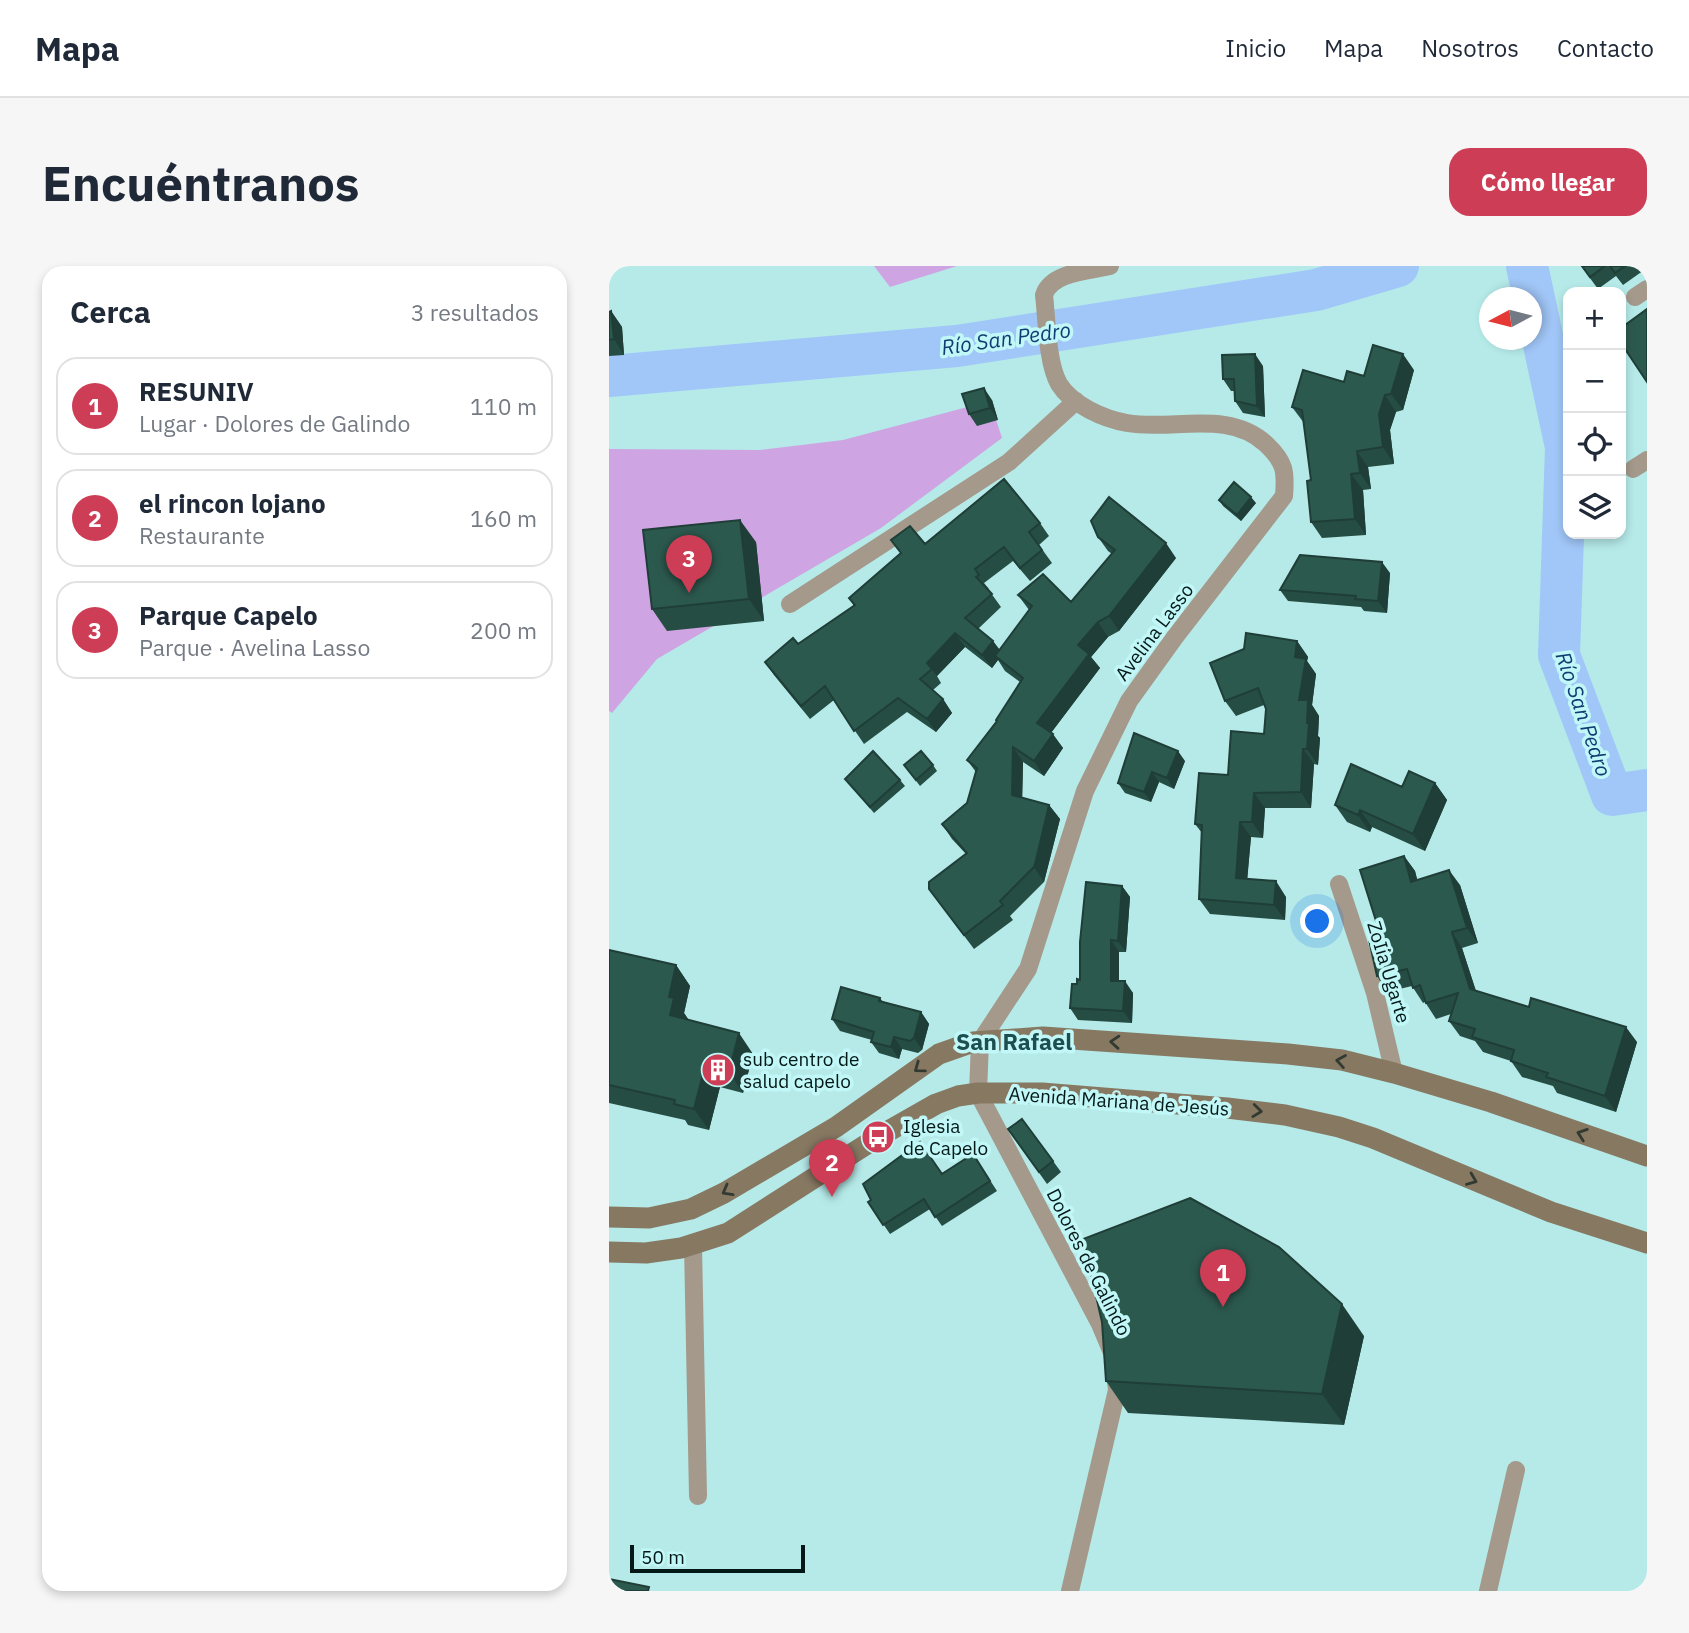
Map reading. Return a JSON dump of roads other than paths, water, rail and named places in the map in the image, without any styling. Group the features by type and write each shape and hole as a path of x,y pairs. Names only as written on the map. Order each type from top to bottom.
{"street":[{"name":"Avelina Lasso","path":"980,1042 1028,969 1085,791 1129,701 1284,496 1286,472 1277,455 1256,435 1226,425 1128,423 1097,413 1076,401 1059,384 1052,365 1044,295 1046,286 1055,279 1110,266"},
{"path":"790,604 1009,462 1076,401"},
{"name":"ZoIia Ugarte","path":"1339,884 1375,993 1394,1073"},
{"path":"609,1217 649,1218 691,1209 724,1193 836,1127 939,1054 980,1042 1043,1037 1342,1060 1491,1102 1647,1156"},
{"path":"978,1093 980,1042"},
{"name":"Avenida Mariana de Jesús","path":"609,1252 646,1253 693,1245 728,1233 878,1137 936,1104 958,1096 978,1093 1042,1093 1285,1115 1373,1138 1551,1212 1647,1242"},
{"name":"Dolores de Galindo","path":"978,1093 1100,1324 1113,1355 1117,1390 1070,1591"},
{"path":"693,1245 698,1496"},
{"path":"1488,1591 1516,1471"}],"waterway":[{"name":"Río San Pedro","path":"609,376 957,346 1316,290 1398,266"},
{"name":"Río San Pedro","path":"1527,266 1566,447 1559,655 1612,795 1647,790"}],"place":[{"name":"Parque Capelo","path":"689,593"},
{"name":"sub centro de salud capelo","path":"718,1070"},
{"name":"Iglesia de Capelo","path":"878,1137"},
{"name":"el rincon lojano","path":"832,1197"},
{"name":"RESUNIV","path":"1223,1307"}],"district":[{"name":"San Rafael","path":"1014,1041"}]}
